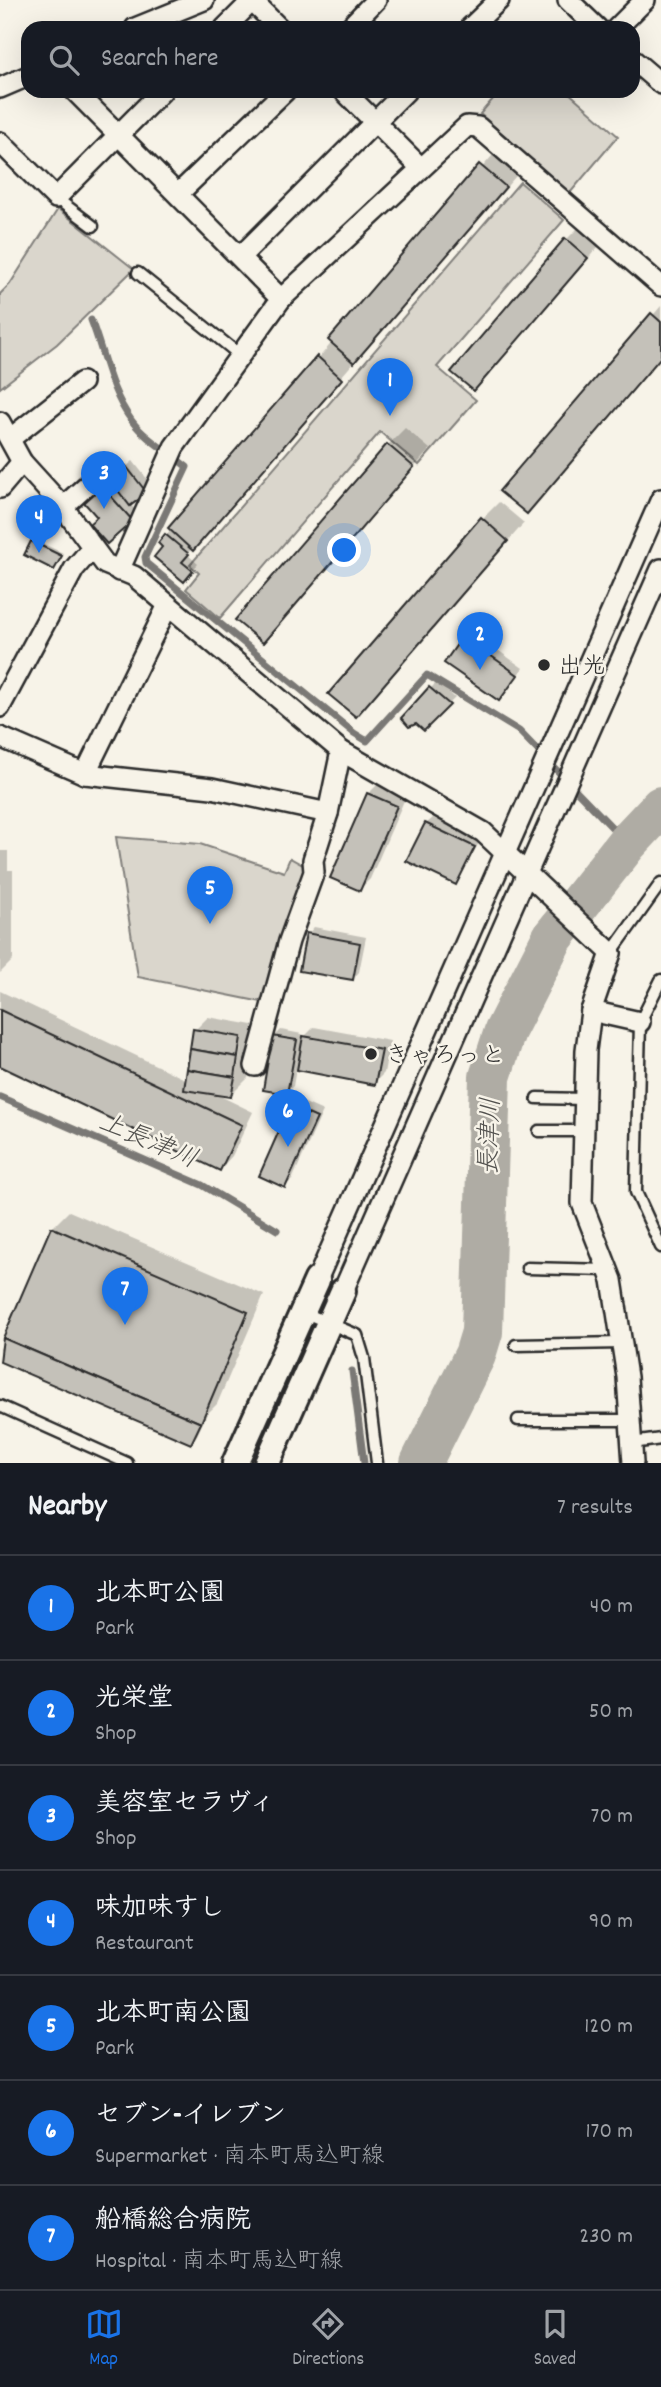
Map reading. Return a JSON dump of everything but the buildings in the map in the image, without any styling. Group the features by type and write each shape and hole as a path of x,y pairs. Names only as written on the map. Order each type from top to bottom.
{"street":[{"path":"147,21 176,4 204,0"},
{"path":"247,0 252,0 272,21"},
{"path":"232,21 252,0"},
{"path":"356,21 376,0"},
{"path":"477,21 499,0"},
{"path":"568,0 590,21"},
{"path":"624,21 645,0"},
{"path":"640,66 661,84"},
{"path":"0,88 21,79"},
{"path":"82,98 281,299"},
{"path":"0,142 56,198 155,98"},
{"path":"178,194 278,98"},
{"path":"351,98 420,167"},
{"path":"240,257 399,98"},
{"path":"119,571 174,447 281,299 467,126 478,127 661,286"},
{"path":"82,382 5,430 22,463 63,507 104,564 134,576 341,751 483,832 611,953 591,1011 582,1203 608,1270 622,1343 632,1453"},
{"path":"0,488 22,463"},
{"path":"63,507 106,468"},
{"path":"235,1463 661,499"},
{"path":"0,707 74,569 92,548"},
{"path":"267,1463 661,569"},
{"path":"85,774 168,605"},
{"path":"0,737 85,774 212,788 328,813"},
{"path":"255,1066 289,941 314,872 313,860 328,813 341,751"},
{"path":"591,1011 640,1022"}],"lane":[{"path":"56,198 93,226"},
{"path":"138,273 241,356"},
{"path":"611,953 661,883"},
{"path":"661,980 640,1022 636,1192 661,1247"},
{"path":"537,1097 585,1099"},
{"path":"538,1131 584,1131"},
{"path":"527,1268 608,1270"},
{"path":"303,1312 357,1335 363,1358 377,1463"},
{"path":"516,1345 622,1343"},
{"path":"0,1406 127,1463"},
{"path":"518,1420 630,1420"},
{"path":"632,1453 661,1439"}],"shaded area":[{"path":"494,98 575,98 618,136 570,193 480,114"},
{"path":"520,182 564,220 437,367 476,400 419,465 380,432 220,618 186,589 199,573 190,565"},
{"path":"58,209 134,269 57,344 0,388 0,294 10,284"},
{"path":"116,837 200,844 284,872 290,858 308,868 262,1002 138,977"}],"waterway":[{"path":"91,320 124,410 144,434 187,467 145,557 146,563 367,741 427,675 519,731 627,843"},
{"name":"長津川","path":"421,1463 475,1355 482,1332 490,1077 505,1031 553,937 627,843 661,807"},
{"name":"上長津川","path":"0,1097 202,1185 277,1230"},
{"name":"上長津川","path":"352,1371 364,1463"}],"place":[{"name":"北本町公園","path":"390,416"},
{"name":"美容室セラヴィ","path":"104,509"},
{"name":"味加味すし","path":"39,553"},
{"name":"出光","path":"544,665"},
{"name":"光栄堂","path":"480,670"},
{"name":"北本町南公園","path":"210,924"},
{"name":"きゃろっと","path":"371,1054"},
{"name":"セブン-イレブン","path":"288,1147"},
{"name":"船橋総合病院","path":"125,1325"}]}
